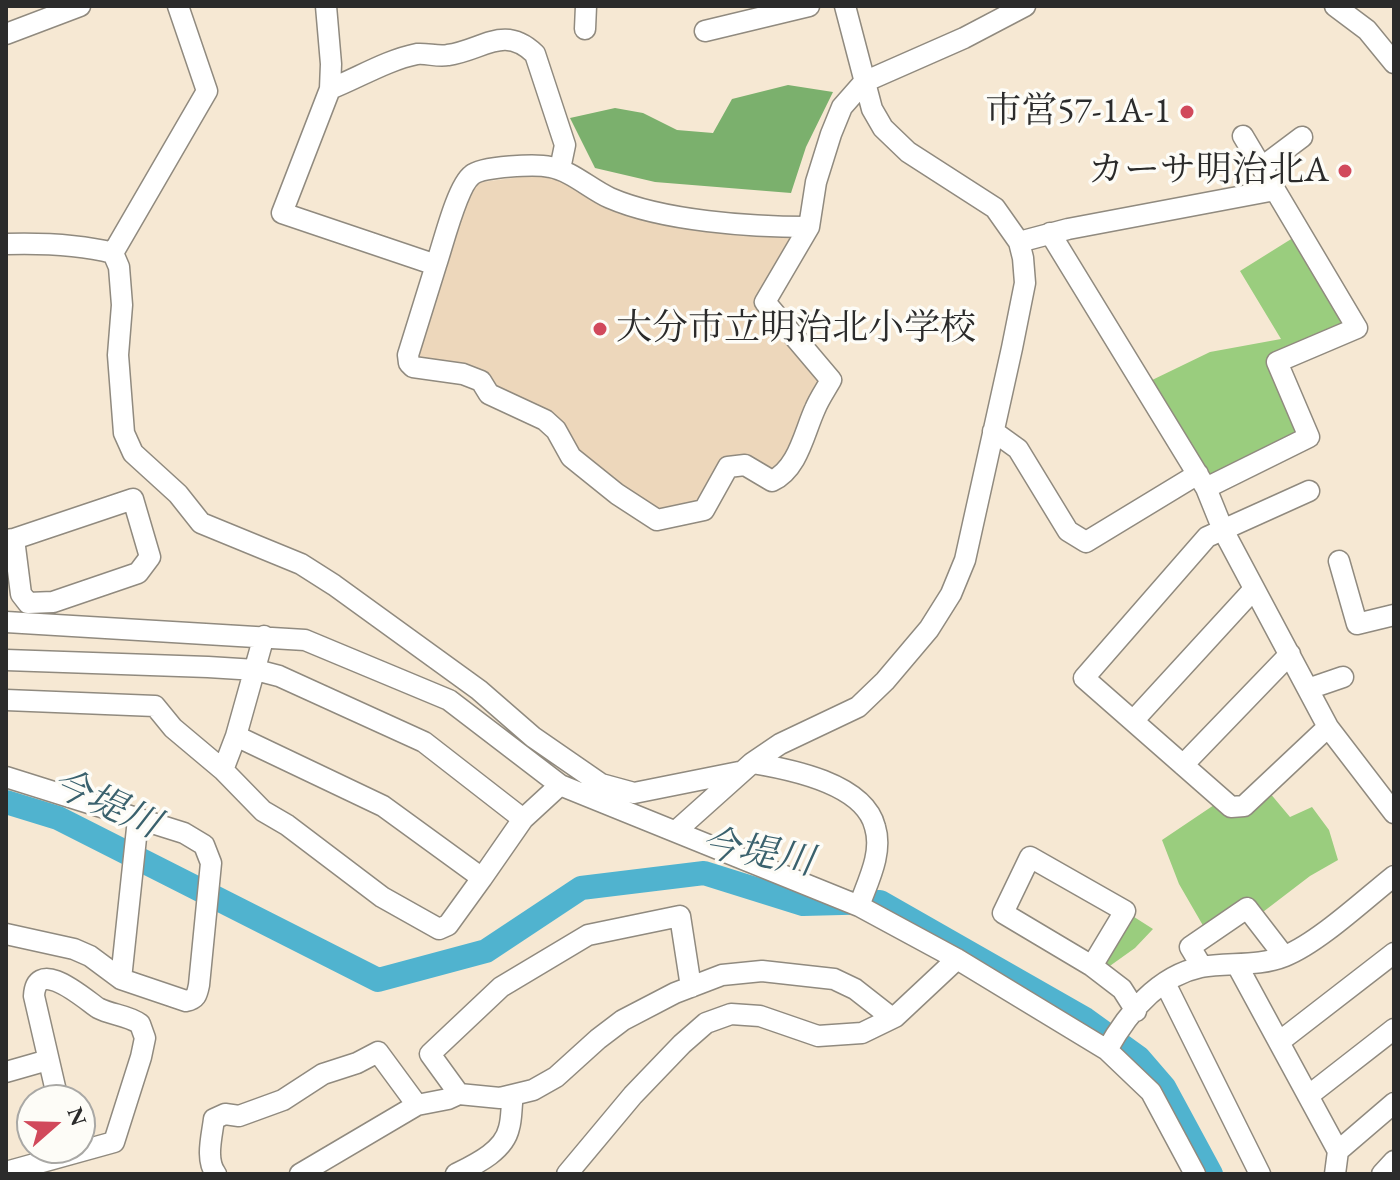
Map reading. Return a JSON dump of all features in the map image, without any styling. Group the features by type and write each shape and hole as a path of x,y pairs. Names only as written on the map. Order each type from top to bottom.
{"street":[{"path":"6,34 80,6"},
{"path":"113,253 207,91 178,6"},
{"path":"326,6 330,89 282,213 436,265"},
{"path":"585,29 586,6"},
{"path":"705,31 809,6"},
{"path":"676,831 746,768 780,744 858,707 885,681 929,629 951,594 965,560 1025,283 1019,242 995,208 908,152 883,128 872,109 845,6"},
{"path":"809,227 777,227 667,215 611,198 560,169 547,166 487,169 470,176 462,189 408,355 409,363 413,367 463,374 481,381 489,394 545,420 556,430 571,457 617,494 657,520 704,510 728,467 745,465 772,481 782,476 805,437 815,409 831,380 765,302 809,227 816,182 842,107 864,82 964,38 1025,6"},
{"path":"1343,8 1367,30 1394,63"},
{"path":"330,89 391,62 420,54 447,56 509,39 524,44 535,54 565,145 560,169"},
{"path":"993,431 1018,449 1068,531 1086,542 1202,481 1309,437 1277,362 1357,328 1243,136"},
{"path":"1262,167 1302,137"},
{"path":"1019,242 1050,233 1275,190"},
{"path":"1050,233 1202,481 1223,530 1328,727 1394,813"},
{"path":"6,244 43,243 88,247 113,253"},
{"path":"113,253 119,267 122,305 118,355 124,433 133,453 178,494 201,523 301,564 334,585 479,690 533,737 601,784 634,793 746,768 817,776 849,795 868,811 875,826 876,862 859,906"},
{"path":"1310,491 1207,537 1084,678 1231,807 1244,806 1328,727"},
{"path":"133,499 150,557 138,573 53,602 28,603 21,594 10,540 133,499"},
{"path":"1339,561 1357,624 1394,615"},
{"path":"1133,721 1254,589"},
{"path":"6,622 305,640 449,700 560,785 859,906 957,959 1119,1032"},
{"path":"223,770 236,736 264,636"},
{"path":"1183,765 1290,654"},
{"path":"6,660 256,670 279,676 424,742 523,819"},
{"path":"1308,689 1343,677"},
{"path":"6,700 155,706 173,728 223,770 263,811 287,825 382,897 439,929 448,925 523,819 560,785"},
{"path":"236,736 383,806 482,878"},
{"path":"6,777 184,833 197,839 208,851 211,863 199,985 195,997 186,1001 121,979 82,952 6,934"},
{"path":"121,979 138,819"},
{"path":"1092,966 1125,911 1030,857 1003,913 1092,966 1122,989 1119,1032 1195,1174"},
{"path":"1119,1032 1150,992 1165,983 1202,967 1264,963 1284,956 1306,944 1394,876"},
{"path":"1202,967 1190,947 1247,908 1284,956"},
{"path":"459,1094 430,1054 501,987 588,935 680,916 691,987"},
{"path":"1279,1042 1394,953"},
{"path":"567,1174 633,1095 706,1023 731,1014 760,1016 818,1036 862,1033 892,1018 957,959"},
{"path":"1237,965 1338,1151 1335,1174"},
{"path":"300,1174 417,1105 459,1094 482,1098 513,1096 533,1090 556,1077 623,1020 722,975 762,971 834,979 855,989 892,1018"},
{"path":"54,1084 34,996 34,987 42,981 52,980 69,986 100,1009 135,1020 144,1029 141,1057 116,1140 96,1145"},
{"path":"1165,983 1260,1174"},
{"path":"1308,1096 1394,1029"},
{"path":"216,1174 211,1168 210,1144 214,1119 225,1114 239,1116 283,1100 323,1074 357,1063 378,1052 417,1105"},
{"path":"6,1072 48,1060"},
{"path":"456,1174 494,1151 504,1141 510,1127 513,1096"},
{"path":"1338,1151 1394,1103"},
{"path":"1382,1174 1394,1161"},
{"path":"6,1172 30,1164"}],"shaded area":[{"name":"大分市立明治北小学校","path":"550,173 607,206 792,234 797,238 757,304 823,376 778,474 747,460 702,505 658,515 574,454 548,416 414,364 467,189 476,183"}],"green space":[{"path":"788,85 833,92 806,147 791,193 655,182 595,168 570,118 615,108 643,113 677,130 713,133 732,99"},
{"path":"1296,236 1345,320 1341,328 1269,358 1301,430 1212,477 1204,473 1148,382 1210,352 1281,339 1240,271"},
{"path":"1269,792 1290,817 1312,807 1329,830 1338,860 1310,876 1259,915 1205,929 1179,884 1162,840 1217,803"},
{"path":"1131,915 1153,929 1135,948 1107,968 1104,965"}],"waterway":[{"name":"今堤川","path":"6,802 58,818 378,980 486,951 581,888 704,873 803,904 880,902 1085,1019 1139,1058 1164,1087 1211,1174"}],"place":[{"name":"市営57-1A-1","path":"1187,112"},
{"name":"カーサ明治北A","path":"1345,171"},
{"name":"大分市立明治北小学校","path":"600,329"}]}
